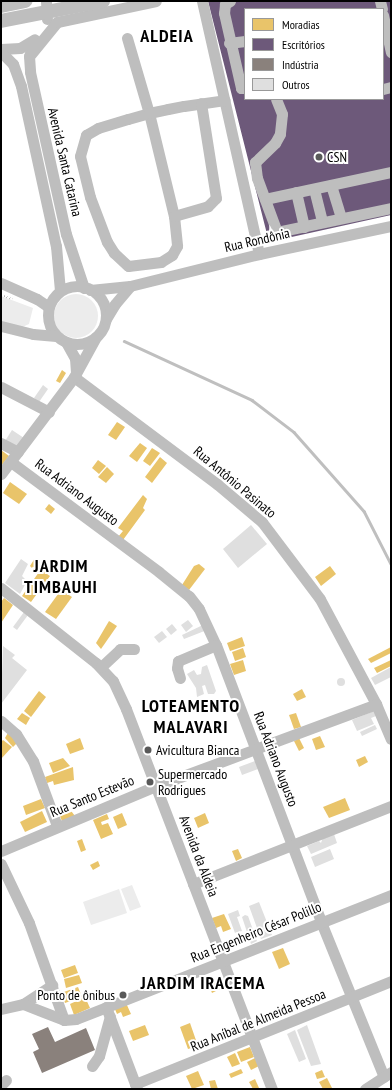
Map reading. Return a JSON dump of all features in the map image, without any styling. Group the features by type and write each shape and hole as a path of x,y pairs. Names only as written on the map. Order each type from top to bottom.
{"main road":[{"path":"1,6 25,1"},
{"path":"1,21 47,7 103,1"}],"street":[{"path":"29,56 57,22 156,1"},
{"path":"202,1 259,254"},
{"path":"230,1 225,4 224,13 229,43 243,88"},
{"name":"Avenida Santa Catarina","path":"47,7 44,28 34,41 29,56 30,72 47,156 74,262 87,289"},
{"path":"384,20 391,52"},
{"path":"127,38 149,113 174,216 178,246 172,255 160,262 128,266 114,253 107,242 84,175 80,156 86,135 98,128 149,113 225,100"},
{"path":"1,50 20,48 34,41"},
{"path":"229,43 244,41"},
{"name":"Avenida Santa Catarina","path":"1,50 13,64 21,86 56,246 60,291"},
{"path":"174,216 208,206 216,198 201,103"},
{"path":"278,104 282,119 278,138 255,162 272,225 277,232 389,208"},
{"path":"265,199 391,172"},
{"path":"331,185 341,218"},
{"path":"314,189 322,222"},
{"path":"296,192 304,227"},
{"name":"Rua Rondônia","path":"87,289 130,286 259,254 391,226"},
{"path":"1,283 37,298 49,307"},
{"path":"75,375 75,358 48,319 49,307 60,291 76,286 87,289 104,304 105,321"},
{"path":"1,474 49,412 75,375 115,304 130,286"},
{"path":"33,334 48,319"},
{"path":"1,326 82,344 97,337"},
{"name":"Rua Antônio Pasinato","path":"75,375 217,484 262,522 320,599 376,704 391,739"},
{"path":"1,387 49,412"},
{"path":"1,443 18,452"},
{"name":"Rua Adriano Augusto","path":"10,462 189,596 206,621 293,844 321,922 352,998 387,1074"},
{"name":"Avenida da Aldeia","path":"1,588 101,667 119,693 272,1089"},
{"path":"180,678 177,668 178,661 216,645"},
{"path":"101,667 120,649 134,649"},
{"name":"Rua Santo Estevão","path":"1,852 57,826 156,786 256,751 376,704"},
{"path":"1,721 16,734 34,762 57,826"},
{"path":"193,884 391,806"},
{"path":"1,865 29,923 64,1020"},
{"name":"Rua Engenheiro César Polillo","path":"64,1020 76,1019 108,1011 222,962 391,895"},
{"name":"Rua Aníbal de Almeida Pessoa","path":"136,1086 391,981"},
{"path":"1,1009 23,1004 52,985"},
{"path":"23,1004 64,1020"},
{"path":"92,1066 99,1056 108,1011"},
{"path":"108,1011 136,1086"},
{"path":"365,1089 387,1074"}],"shaded area":[{"path":"72,294 80,294 85,295 92,300 97,307 97,325 92,332 85,337 72,338 64,335 57,328 54,320 54,312 57,304 64,297"},
{"path":"1,296 33,308 29,324 18,329 1,323"},
{"path":"132,885 141,907 130,911 121,889"},
{"path":"119,889 127,913 91,925 83,902"}],"building: Moradias":[{"path":"62,370 66,373 60,383 56,381"},
{"path":"117,422 125,427 116,440 108,435"},
{"path":"140,443 147,448 137,462 129,456"},
{"path":"152,448 160,453 150,466 143,461"},
{"path":"1,450 9,456 2,465 1,464"},
{"path":"160,457 167,463 152,483 145,477"},
{"path":"98,460 106,466 99,474 92,468"},
{"path":"107,467 114,474 106,483 98,477"},
{"path":"10,482 27,494 19,504 3,493"},
{"path":"143,495 147,499 143,508 145,510 123,540 118,537 123,531 118,528"},
{"path":"49,504 55,509 51,514 45,509"},
{"path":"35,558 40,562 34,570 30,566"},
{"path":"199,564 205,569 189,590 182,585 194,566"},
{"path":"44,565 50,570 47,574 50,576 31,602 22,596"},
{"path":"330,566 336,574 321,586 315,577"},
{"path":"61,590 72,597 56,619 45,612"},
{"path":"4,598 13,605 1,623 1,602"},
{"path":"109,621 117,626 101,649 96,643"},
{"path":"242,637 245,646 230,651 227,643"},
{"path":"391,647 391,653 371,663 368,659"},
{"path":"243,648 246,657 235,661 232,652"},
{"path":"243,660 246,671 234,675 230,664"},
{"path":"391,660 391,666 377,673 374,668"},
{"path":"302,689 306,697 297,701 293,694"},
{"path":"39,691 46,697 31,717 24,711"},
{"path":"22,713 30,718 26,725 17,719"},
{"path":"296,713 301,727 294,729 289,715"},
{"path":"9,731 18,742 13,747 5,738"},
{"path":"320,736 325,747 316,750 312,739"},
{"path":"80,738 84,749 70,754 66,744"},
{"path":"299,738 304,748 299,751 294,741"},
{"path":"3,740 12,747 1,759 1,742"},
{"path":"365,756 368,762 359,767 356,760"},
{"path":"63,758 70,766 53,773 49,763"},
{"path":"73,767 74,780 54,785 53,781 47,783 45,777"},
{"path":"345,798 350,810 329,818 323,807"},
{"path":"41,799 45,808 26,815 23,806"},
{"path":"68,807 75,816 62,821 58,812"},
{"path":"42,811 47,822 25,832 20,822"},
{"path":"122,813 127,825 118,829 113,817"},
{"path":"205,813 209,823 198,828 194,818"},
{"path":"107,814 109,819 101,822 102,825 108,823 113,834 101,839 93,820"},
{"path":"82,839 86,850 81,852 77,841"},
{"path":"238,849 242,858 236,861 232,851"},
{"path":"98,861 100,866 93,870 90,865"},
{"path":"224,914 231,929 223,932 221,926 216,928 212,918"},
{"path":"283,948 290,964 279,969 272,952"},
{"path":"75,965 78,973 64,978 61,970"},
{"path":"79,975 82,983 66,988 64,979"},
{"path":"221,980 224,987 212,993 209,985"},
{"path":"78,987 82,997 65,1003 61,993"},
{"path":"85,997 90,1008 74,1015 70,1004"},
{"path":"126,1003 131,1014 123,1017 121,1012 117,1014 114,1007"},
{"path":"190,1023 198,1046 188,1049 180,1027"},
{"path":"145,1025 149,1035 133,1041 129,1031"},
{"path":"250,1047 254,1057 241,1062 237,1052"},
{"path":"235,1053 240,1064 232,1067 227,1057"},
{"path":"255,1058 259,1066 251,1070 247,1062"},
{"path":"241,1069 243,1073 231,1078 229,1074"},
{"path":"322,1070 325,1077 317,1079 315,1073"},
{"path":"198,1071 204,1085 192,1089 186,1076"},
{"path":"327,1078 332,1088 323,1089 319,1082"},
{"path":"255,1079 259,1088 253,1089 249,1082"},
{"path":"215,1080 218,1089 211,1089 209,1081"}],"building: Escritórios":[{"name":"CSN","path":"208,1 391,1 391,215 269,242"}],"building: Indústria":[{"path":"48,1027 55,1042 86,1028 95,1050 42,1073 33,1052 39,1049 32,1034"}],"building: Outros":[{"path":"43,385 48,389 39,402 34,398"},
{"path":"12,430 24,438 17,449 5,441"},
{"path":"251,525 267,544 238,568 223,549"},
{"path":"21,559 28,564 22,576 27,581 20,594 5,583"},
{"path":"24,612 28,615 17,630 13,627"},
{"path":"188,620 193,626 186,632 181,625"},
{"path":"172,624 177,630 171,635 166,629"},
{"path":"205,624 207,630 184,639 182,635"},
{"path":"162,631 167,637 159,643 154,637"},
{"path":"3,646 15,655 12,658 27,670 1,704"},
{"path":"207,665 216,691 214,694 208,694 205,685 202,686 204,694 197,697 196,688 187,674 194,670 197,675 201,674 202,667"},
{"path":"391,667 391,677 375,685 371,678"},
{"path":"341,678 344,679 344,685 341,686 338,685 337,682 338,679"},
{"path":"374,711 376,716 371,718 374,724 357,731 352,720"},
{"path":"375,725 377,729 362,736 360,732"},
{"path":"255,761 258,769 242,775 239,767"},
{"path":"334,834 337,843 311,854 307,846 319,841 321,843 323,837"},
{"path":"330,849 334,859 315,867 311,857"},
{"path":"259,902 272,935 261,939 249,906"},
{"path":"238,910 240,916 237,917 242,931 235,933 228,914"},
{"path":"245,915 248,916 257,941 251,944 242,917"},
{"path":"243,933 246,941 237,944 234,937"},
{"path":"307,1025 321,1064 311,1066 297,1030"},
{"path":"295,1030 306,1059 299,1062 287,1034"}],"waterway":[{"path":"124,341 252,400 294,432 364,511 391,564"}],"place":[{"name":"CSN","path":"319,157"},
{"name":"Avicultura Bianca","path":"148,750"},
{"name":"Supermercado Rodrigues","path":"150,782"},
{"name":"Ponto de ônibus","path":"123,995"}],"district":[{"name":"ALDEIA","path":"167,36"},
{"name":"JARDIM TIMBAUHI","path":"61,577"},
{"name":"LOTEAMENTO MALAVARI","path":"191,717"},
{"name":"JARDIM IRACEMA","path":"203,983"}]}
